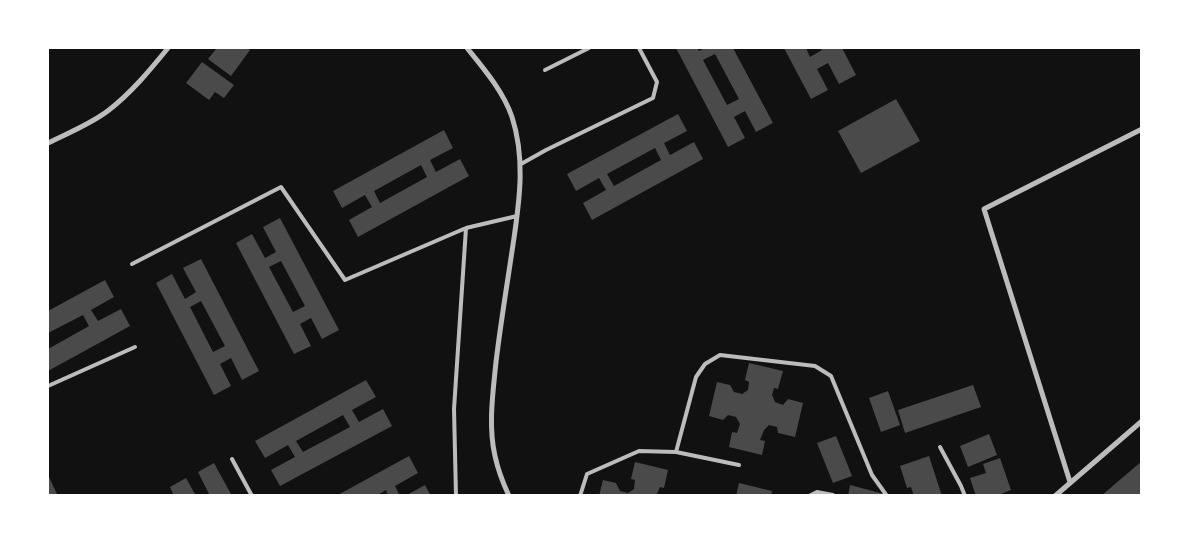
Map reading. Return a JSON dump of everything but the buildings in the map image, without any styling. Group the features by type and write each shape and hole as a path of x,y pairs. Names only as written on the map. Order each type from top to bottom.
{"street":[{"path":"48,143 108,111 124,98 168,48"},
{"path":"467,48 502,96 512,116 518,141 520,189 500,331 491,422 494,455 501,479 509,496"},
{"path":"1070,482 984,209 1142,129"},
{"path":"1055,496 1142,421"}],"lane":[{"path":"545,70 588,48"},
{"path":"520,164 653,98 657,82 639,48"},
{"path":"132,264 281,187 345,280 466,228 517,216"},
{"path":"456,496 454,410 466,228"},
{"path":"48,386 135,347"},
{"path":"676,452 696,377 705,364 720,355 815,366 831,376 872,475 886,496"},
{"path":"940,447 965,496"},
{"path":"580,496 587,474 639,451 676,452 739,465"},
{"path":"232,459 252,496"},
{"path":"809,496 817,492 833,495"}]}
